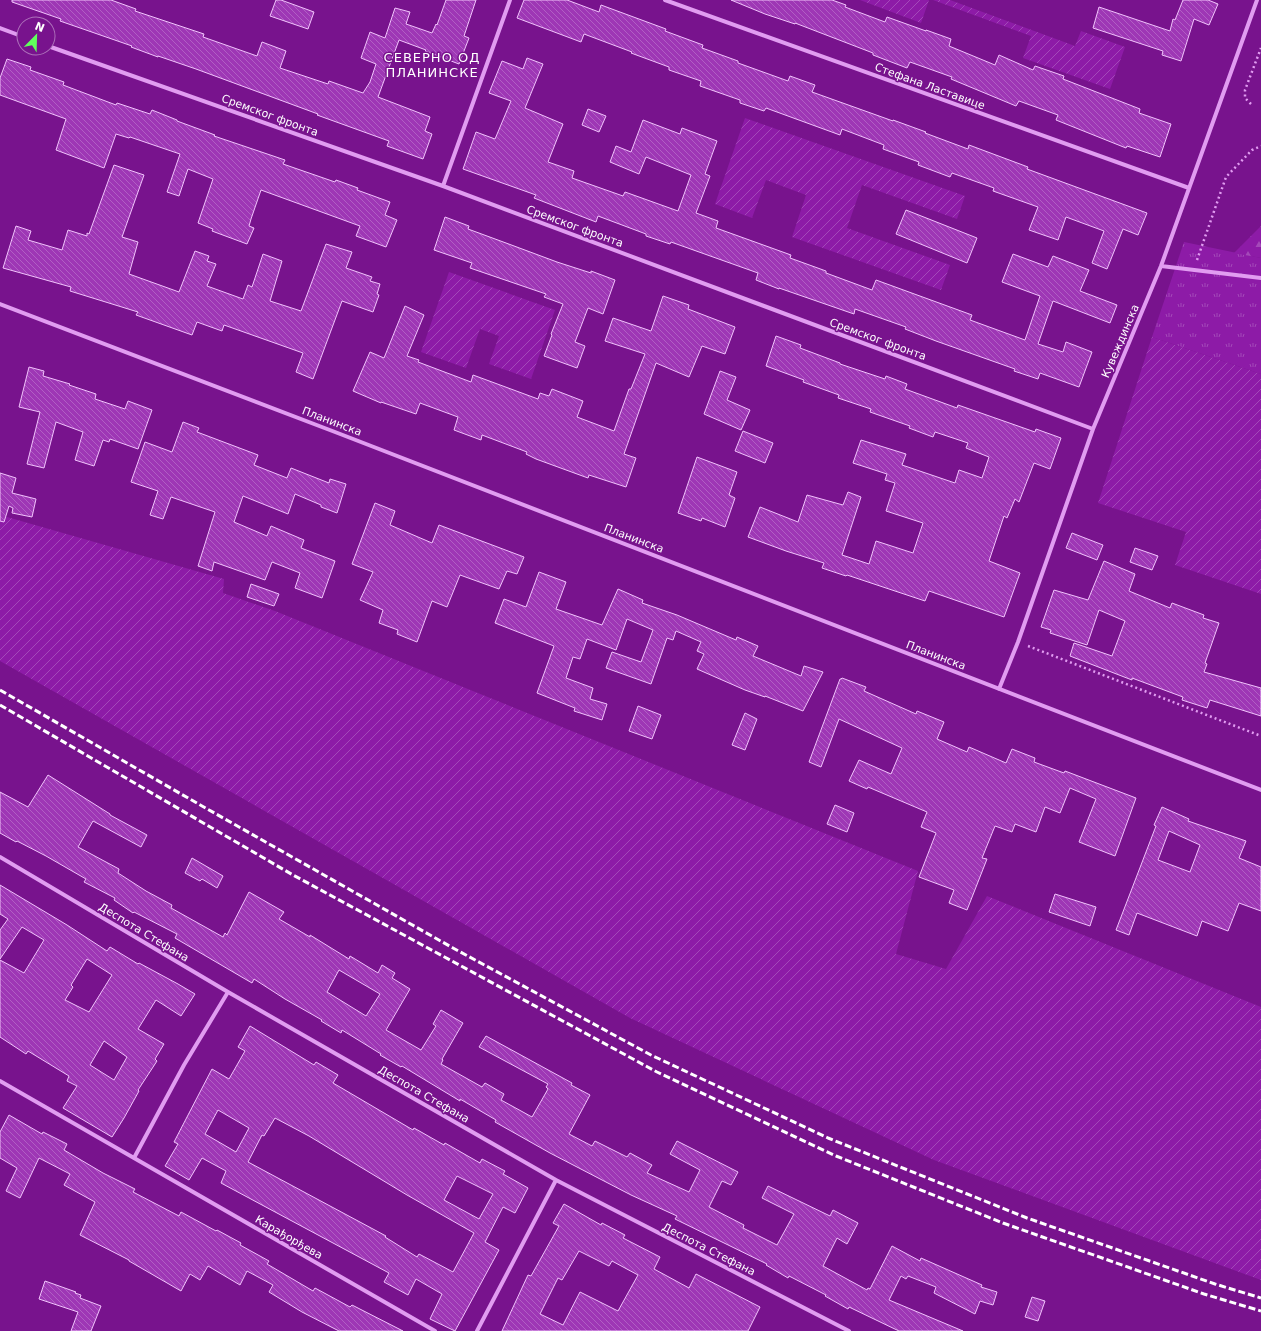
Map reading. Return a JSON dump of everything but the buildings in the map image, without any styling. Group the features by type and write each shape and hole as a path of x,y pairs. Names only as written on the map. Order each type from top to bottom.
{"street":[{"path":"443,186 510,0"},
{"name":"Стефана Ластавице","path":"665,0 1189,188"},
{"name":"Кувеждинска","path":"999,689 1018,642 1093,429 1161,266 1257,0"},
{"path":"0,28 16,34"},
{"name":"Сремског фронта","path":"56,49 443,186 1093,429"},
{"path":"1161,266 1261,278"},
{"name":"Планинска","path":"0,304 1261,790"},
{"name":"Деспота Стефана","path":"0,857 228,992 556,1180 849,1331"},
{"path":"134,1158 184,1065 228,992"},
{"name":"Карађорђева","path":"0,1081 435,1331"},
{"path":"477,1331 556,1180"}],"path":[{"path":"1251,104 1245,98 1245,90 1261,48"},
{"path":"1193,269 1226,177 1252,150 1261,146"},
{"path":"1018,642 1261,736"}],"green space":[{"path":"860,0 929,0 921,23"},
{"path":"933,0 950,0 1075,46 1081,31 1125,47 1110,89 1023,58 1031,36"},
{"path":"745,118 965,196 957,219 862,185 847,228 950,265 941,290 792,237 806,195 766,180 752,218 715,204"},
{"path":"1261,226 1261,258 1234,253"},
{"path":"1184,242 1261,258 1261,374 1152,337"},
{"path":"449,272 555,310 531,379 489,364 499,336 480,329 466,368 421,352"},
{"path":"1152,337 1261,374 1261,594 1175,565 1186,532 1098,503"},
{"path":"0,515 224,579 223,593 275,611 918,871 896,954 946,969 987,896 1261,1007 1261,1280 934,1160 630,1018 0,661"}],"railway":[{"path":"0,690 453,948 651,1055 828,1138 1027,1218 1215,1284 1261,1298"},
{"path":"0,705 293,875 657,1072 836,1156 1003,1223 1204,1294 1261,1311"}],"district":[{"name":"СЕВЕРНО ОД ПЛАНИНСКЕ","path":"432,64"}]}
